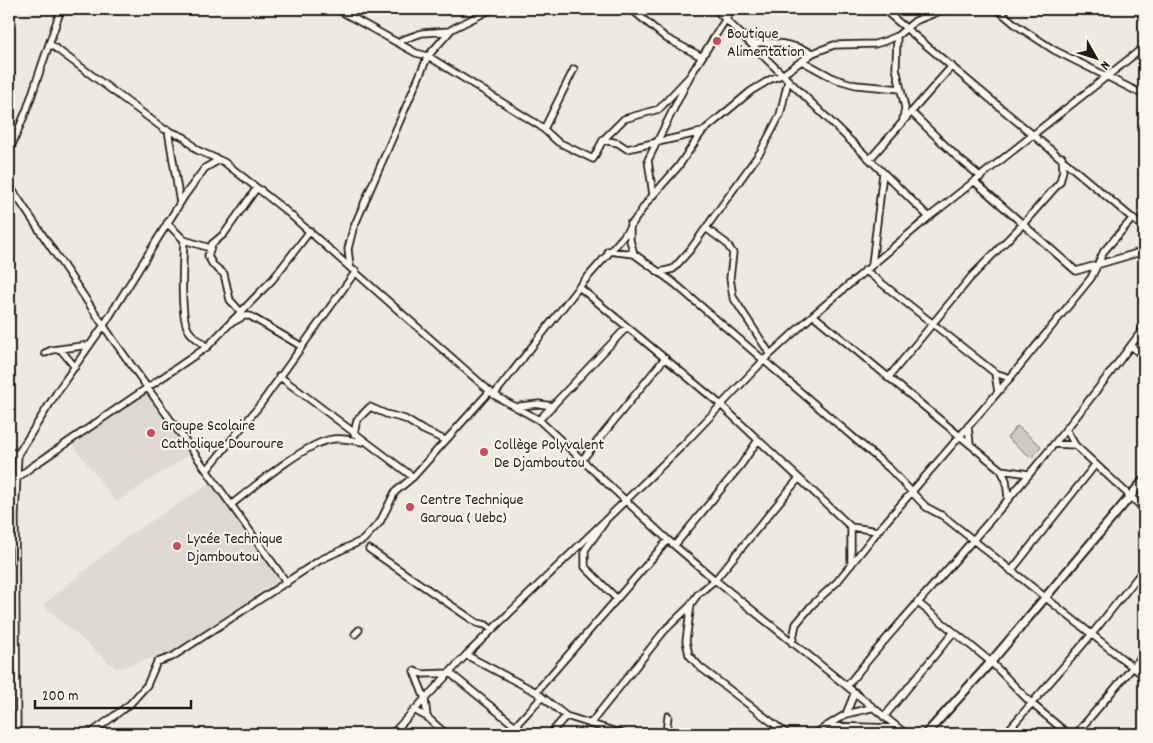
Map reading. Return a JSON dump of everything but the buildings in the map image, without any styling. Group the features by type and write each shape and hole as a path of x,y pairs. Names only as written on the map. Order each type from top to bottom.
{"main road":[{"path":"926,734 1045,599 1144,480"}],"street":[{"path":"9,152 50,44 61,9"},
{"path":"337,9 400,44 428,56 544,129 558,142 593,159 603,140 624,119 659,108 690,76"},
{"path":"350,266 348,249 353,229 428,56 450,31 492,9"},
{"path":"631,9 666,38 702,57"},
{"path":"714,9 929,217"},
{"path":"653,195 648,160 690,76 732,9"},
{"path":"883,9 1144,228"},
{"path":"90,734 130,704 147,685 158,662 172,657 320,560 363,540 380,522 396,492 492,393 608,251 623,236 630,223 678,167 702,132 751,91 770,79 782,75 813,53 834,45 875,44 896,36 921,17 945,9"},
{"path":"997,9 1038,40 1144,95"},
{"path":"400,44 402,40 422,33 450,31"},
{"path":"896,36 896,68 905,108 903,121"},
{"path":"751,44 776,42 794,45 813,53"},
{"path":"50,44 168,130 184,137 198,150 220,160 261,190 356,271 492,393 540,419"},
{"path":"392,734 492,630 626,501 770,354 813,314 929,217 1144,47"},
{"path":"802,62 835,79 856,85 901,89"},
{"path":"870,160 952,66"},
{"path":"544,129 574,69"},
{"path":"660,272 673,269 707,229 772,132 784,103 788,81"},
{"path":"911,112 957,157 981,177"},
{"path":"168,130 180,203"},
{"path":"603,140 627,148 702,132"},
{"path":"888,378 982,264 1023,224 1060,182 1063,170 1062,158"},
{"path":"17,734 16,480 18,454 104,325 180,203 205,168 220,160"},
{"path":"872,264 883,173"},
{"path":"975,182 1076,271 1089,269 1098,264 1144,251"},
{"path":"9,185 104,325 287,583"},
{"path":"240,311 230,300 224,274 210,260 210,248 224,234 256,190 261,190"},
{"path":"792,643 796,624 812,605 837,582 878,531 1010,378 1085,286 1104,251 1133,218"},
{"path":"630,223 630,240 634,254"},
{"path":"168,224 184,240 210,248"},
{"path":"707,229 726,243 733,253 730,278 733,298 770,354"},
{"path":"9,492 16,480 148,386 178,369 206,347 273,279 310,231"},
{"path":"184,240 182,276 186,326 206,347"},
{"path":"608,251 634,254 674,283 890,469 926,507 943,516 1144,676"},
{"path":"673,269 674,283"},
{"path":"865,270 995,373 1010,378"},
{"path":"207,470 244,426 356,271"},
{"path":"579,287 721,405 851,527 878,531"},
{"path":"813,314 1001,470 1006,480 1008,498"},
{"path":"231,323 244,316 250,316 301,346"},
{"path":"540,419 627,327"},
{"path":"847,686 1054,444 1144,328"},
{"path":"45,353 90,345"},
{"path":"1131,346 1144,357"},
{"path":"61,350 75,367"},
{"path":"582,460 665,358"},
{"path":"995,373 998,392"},
{"path":"279,376 412,477"},
{"path":"492,393 520,406 540,419 668,540 792,643 855,692 871,708 906,734"},
{"path":"520,406 539,404 553,406"},
{"path":"354,434 357,420 370,407 405,419 422,430 445,440"},
{"path":"968,426 970,444"},
{"path":"1066,429 1074,446 1144,509"},
{"path":"232,504 262,480 321,443 340,439 365,443"},
{"path":"675,545 758,440"},
{"path":"1054,444 1074,446"},
{"path":"9,452 18,454"},
{"path":"1011,571 1095,466"},
{"path":"1001,470 1029,474"},
{"path":"590,724 616,689 665,630 691,604 698,594 715,580 799,478"},
{"path":"609,516 585,550 585,567 616,598"},
{"path":"850,566 851,527"},
{"path":"536,692 668,540"},
{"path":"369,549 477,623 486,625 492,630"},
{"path":"1005,734 1092,634 1144,569"},
{"path":"917,602 990,662 1031,703 1068,734"},
{"path":"691,604 686,641 689,655 700,667 787,734"},
{"path":"9,621 17,620"},
{"path":"884,717 953,633"},
{"path":"1076,734 1144,654"},
{"path":"466,656 536,692 566,716 623,734"},
{"path":"427,717 425,699 414,671 434,675 450,674 521,733"},
{"path":"9,684 16,686"},
{"path":"846,714 855,692"},
{"path":"521,733 518,723 542,697"},
{"path":"814,734 846,714 871,708"},
{"path":"414,710 427,717 446,734"},
{"path":"550,734 566,716"},
{"path":"666,734 668,716"},
{"path":"826,726 897,728"}],"shaded area":[{"path":"149,390 192,453 116,502 73,445"},
{"path":"1017,426 1041,446 1032,458 1007,438"},
{"path":"212,482 281,578 173,652 116,669 43,605 122,540"}],"place":[{"name":"Boutique Alimentation","path":"717,41"},
{"name":"Groupe Scolaire Catholique Douroure","path":"151,433"},
{"name":"Collège Polyvalent De Djamboutou","path":"484,452"},
{"name":"Centre Technique Garoua ( Uebc)","path":"410,507"},
{"name":"Lycée Technique Djamboutou","path":"177,546"}]}
